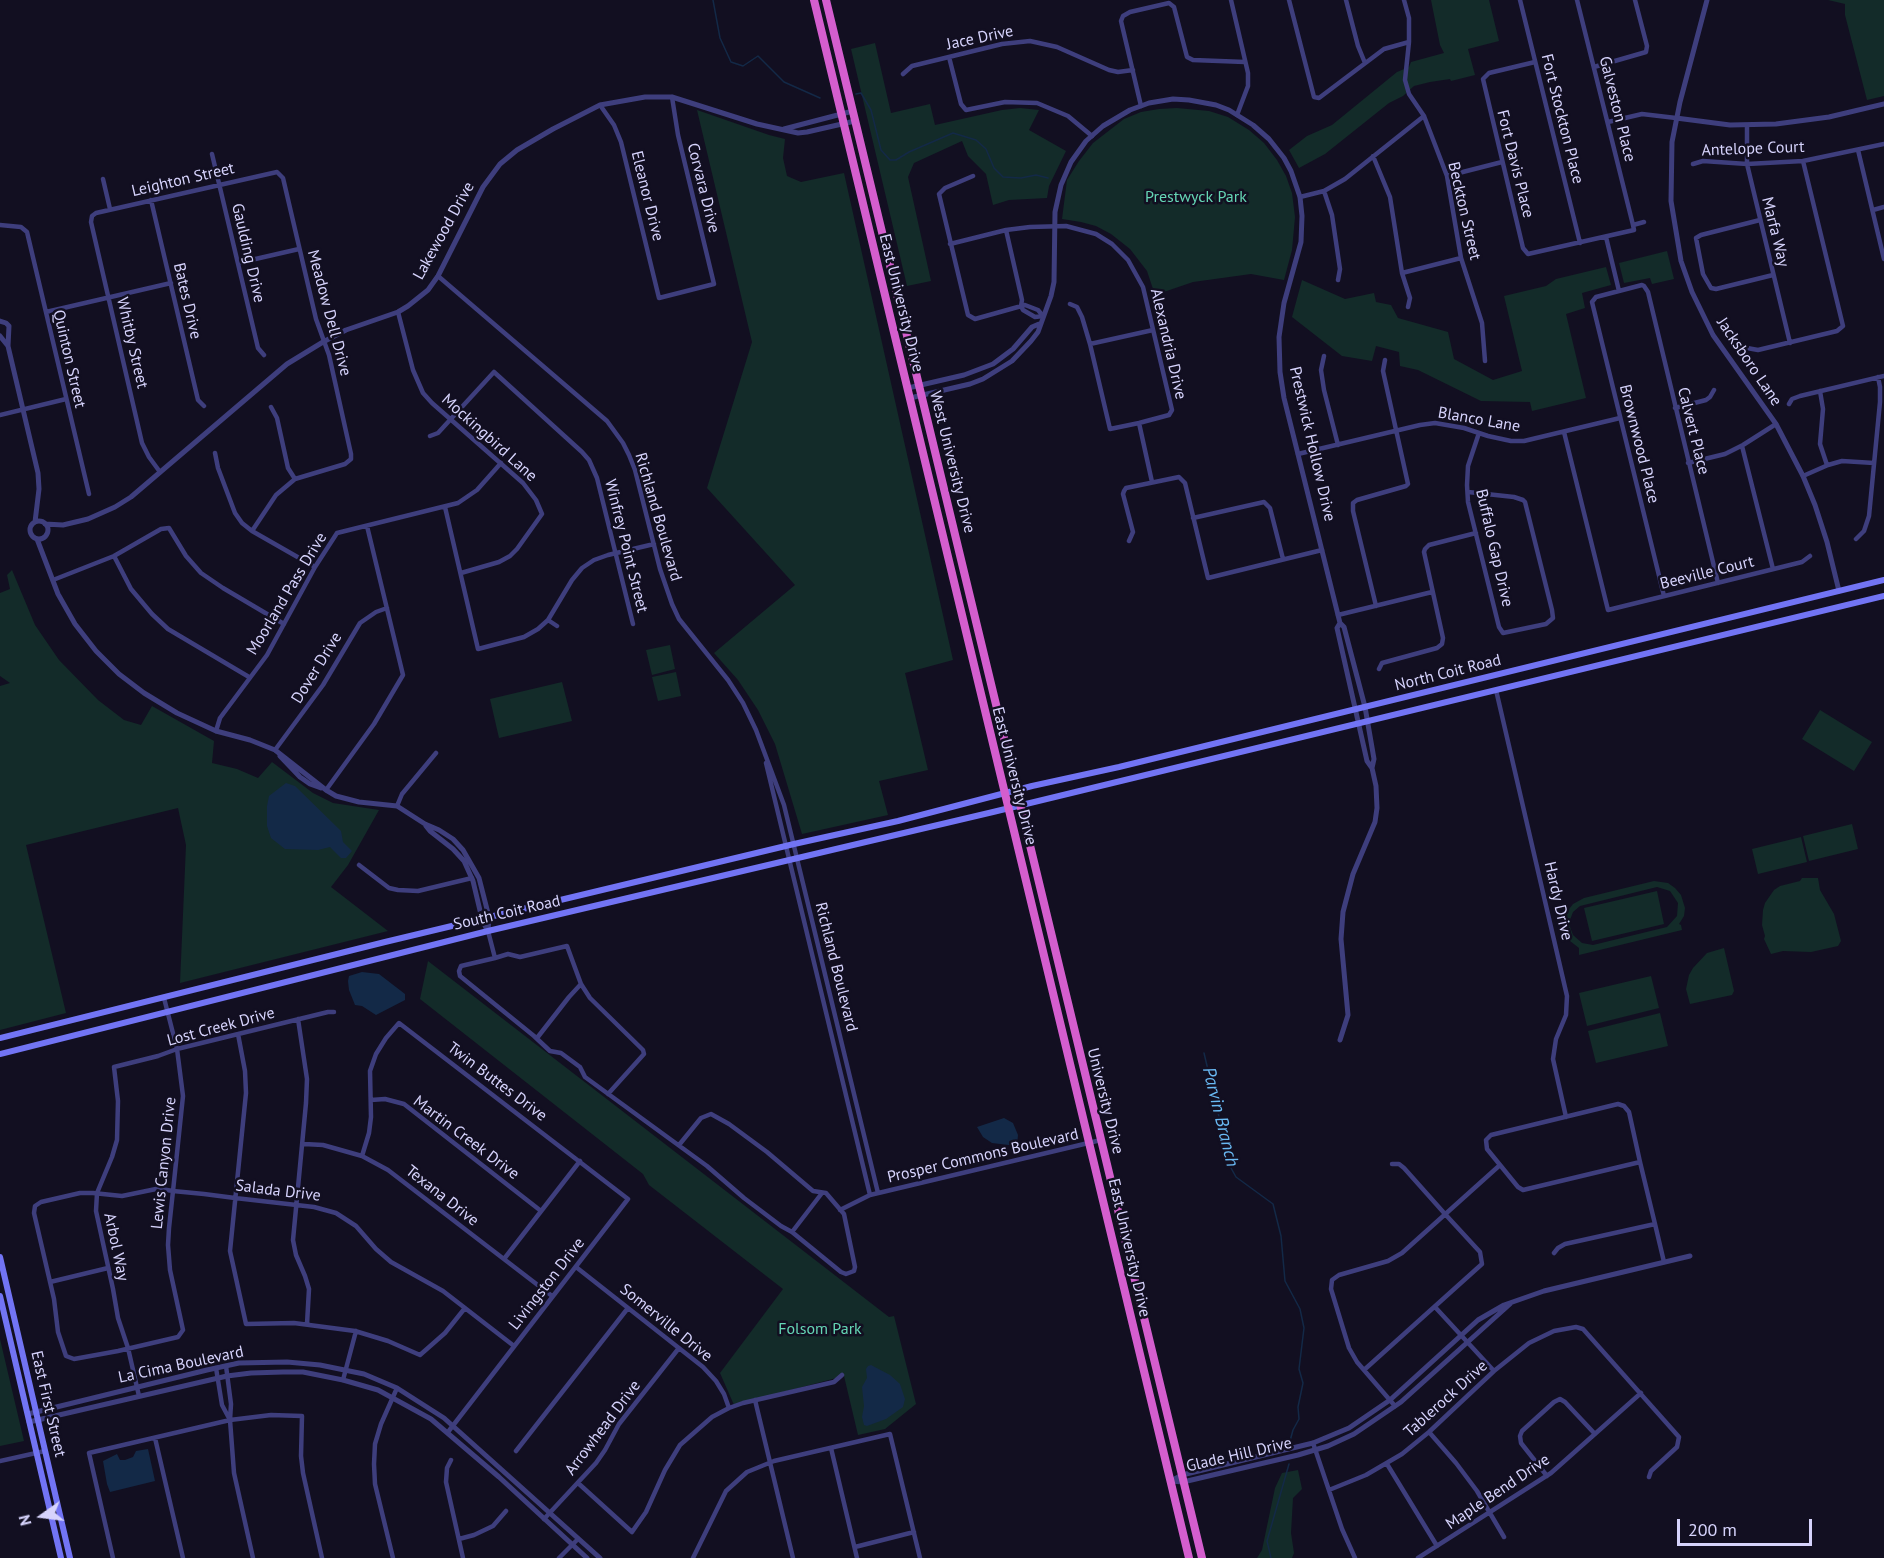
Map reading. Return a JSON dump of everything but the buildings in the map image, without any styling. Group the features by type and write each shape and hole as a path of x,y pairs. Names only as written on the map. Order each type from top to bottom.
{"highway":[{"name":"East University Drive","path":"814,0 1189,1558"},
{"name":"West University Drive","path":"826,0 1017,790"},
{"name":"University Drive","path":"1017,790 1202,1558"}],"main road":[{"name":"North Coit Road","path":"1017,790 1884,580"},
{"path":"1839,591 1841,607"},
{"name":"North Coit Road","path":"1021,805 1884,596"},
{"path":"1687,628 1691,643"},
{"path":"1677,631 1681,645"},
{"path":"1492,676 1496,690"},
{"path":"1249,735 1253,749"},
{"path":"1156,758 1159,771"},
{"name":"South Coit Road","path":"0,1038 618,886 898,821 1017,790"},
{"name":"South Coit Road","path":"0,1054 488,931 1021,805"},
{"path":"898,821 902,834"},
{"path":"690,869 694,883"},
{"path":"618,886 621,900"},
{"path":"53,1025 56,1040"},
{"name":"East First Street","path":"0,1257 70,1558"},
{"name":"East First Street","path":"0,1296 62,1558"}],"street":[{"path":"1231,0 1248,86 1245,99 1237,115"},
{"path":"1289,0 1314,97 1319,98 1384,49 1409,42"},
{"path":"1346,0 1365,63"},
{"name":"Beckton Street","path":"1404,0 1408,18 1409,42 1405,80 1409,94 1424,116 1447,176 1461,258 1482,324 1485,361"},
{"name":"Fort Stockton Place","path":"1520,0 1580,243"},
{"name":"Galveston Place","path":"1577,0 1633,225"},
{"path":"1594,67 1646,52 1647,46 1635,0"},
{"name":"Jacksboro Lane","path":"1707,0 1676,118 1671,159 1673,220 1681,261 1692,292 1713,335 1776,424 1803,476 1827,542 1839,591"},
{"path":"1141,106 1121,21 1123,16 1130,12 1172,4 1187,57 1192,60 1245,62"},
{"name":"Jace Drive","path":"903,74 912,66 1002,44 1030,41 1057,47 1109,70 1118,72 1133,70"},
{"path":"949,57 961,104 966,110 1005,102 1037,103 1068,116 1092,136"},
{"name":"Fort Davis Place","path":"1535,62 1489,73 1483,78 1523,249 1528,254 1580,243"},
{"name":"Lakewood Drive","path":"45,536 63,525 88,519 115,507 130,497 287,364 346,330 398,312 422,295 438,276 483,187 500,164 517,150 553,129 600,105 645,97 672,97 757,124 798,133 855,121"},
{"name":"Corvara Drive","path":"659,298 714,284 678,135 672,97"},
{"name":"Prestwick Hollow Drive","path":"910,398 970,384 1000,369 1012,361 1038,332 1054,282 1054,226 1060,185 1071,162 1092,136 1116,117 1141,106 1173,99 1216,105 1253,125 1269,139 1291,171 1300,197 1301,242 1284,303 1279,351 1280,372 1284,398 1340,623 1344,627 1365,707 1374,759 1372,768"},
{"path":"1608,122 1642,114 1747,125 1805,122 1884,104"},
{"name":"Eleanor Drive","path":"600,105 614,125 621,142 659,298"},
{"name":"Lakewood Drive","path":"783,129 853,111"},
{"path":"1300,197 1324,191 1345,179 1424,116"},
{"name":"Marfa Way","path":"1747,125 1747,164 1790,343"},
{"name":"Antelope Court","path":"1693,164 1703,161 1747,164 1803,160 1884,144"},
{"path":"1858,150 1884,259"},
{"name":"Gaulding Drive","path":"212,154 258,348 264,355"},
{"path":"1373,156 1390,197 1402,273 1410,298 1408,307"},
{"path":"1747,348 1758,350 1790,343 1837,332 1843,326 1803,160"},
{"path":"1447,176 1502,162"},
{"name":"Leighton Street","path":"92,216 111,209 274,171 280,173"},
{"name":"Meadow Dell Drive","path":"280,173 323,342 329,355 351,454 351,459 345,464 295,478"},
{"path":"973,176 945,188 939,194 968,315 975,319 1025,305 1038,310 1043,316"},
{"path":"103,179 111,209"},
{"path":"1324,191 1332,215 1340,269 1338,280"},
{"name":"Bates Drive","path":"151,200 198,399 204,405"},
{"path":"1873,210 1884,207"},
{"name":"Whitby Street","path":"92,216 91,222 142,443 160,472"},
{"path":"1760,220 1696,238 1703,274 1711,288 1716,289 1773,275"},
{"path":"1580,243 1634,230 1633,225 1644,222"},
{"name":"Quinton Street","path":"0,225 21,227 26,230 89,494"},
{"name":"Alexandria Drive","path":"950,244 1030,226 1073,227 1096,234 1112,244 1128,260 1143,287 1171,412 1169,415 1138,423"},
{"path":"1006,230 1022,300 1021,306"},
{"path":"1606,237 1619,291"},
{"path":"238,263 299,249"},
{"path":"1402,273 1461,258"},
{"name":"Richland Boulevard","path":"438,276 607,421 623,443 635,470 666,588 679,619 737,693 753,723 784,805 878,1193"},
{"path":"46,312 171,283"},
{"name":"Calvert Place","path":"1619,291 1644,286 1648,292 1718,582"},
{"name":"Brownwood Place","path":"1619,291 1594,299 1592,306 1664,596"},
{"path":"1070,304 1077,307 1082,317 1110,429 1138,423 1152,482"},
{"name":"Mockingbird Lane","path":"398,312 417,383 423,393 531,492 542,514 510,556 488,566 461,573"},
{"path":"0,321 6,322 9,326 8,346 38,473 38,507 41,523 48,529 45,536 44,557"},
{"name":"Prestwick Hollow Drive","path":"908,388 964,375 993,364 1013,350 1032,327 1039,324"},
{"path":"1090,344 1153,330"},
{"path":"0,336 8,346"},
{"path":"1324,356 1321,370 1324,390 1338,445"},
{"path":"1376,606 1353,503 1408,484 1383,371 1385,360"},
{"name":"Winfrey Point Street","path":"451,420 495,372 589,460 597,478 633,624"},
{"path":"1789,404 1795,398 1881,376 1868,521 1864,531 1856,539"},
{"path":"1675,408 1706,400 1714,390"},
{"path":"1820,391 1823,409 1820,444 1827,465"},
{"path":"0,415 66,399"},
{"path":"252,531 276,495 295,478 288,468 277,418 271,407"},
{"name":"Blanco Lane","path":"1298,454 1435,423 1454,425 1511,441 1524,441 1620,418"},
{"path":"430,436 438,433 451,420"},
{"path":"1688,463 1725,454 1776,424"},
{"name":"Beeville Court","path":"1564,432 1608,610 1802,562 1810,556"},
{"name":"Buffalo Gap Drive","path":"1468,492 1523,500 1527,508 1552,610 1552,618 1546,624 1503,633 1499,627 1468,502 1468,492 1468,466 1479,433"},
{"path":"1877,437 1884,438"},
{"path":"1742,446 1773,569"},
{"path":"215,453 218,468 235,513 242,523 315,567"},
{"path":"1803,476 1842,460 1874,463"},
{"name":"Moorland Pass Drive","path":"216,731 220,718 267,655 315,567 337,533 458,503 477,490 501,463"},
{"path":"1129,541 1133,532 1123,494 1126,488 1176,477 1182,478 1185,483 1208,578 1322,550"},
{"path":"1193,518 1258,502 1267,504 1283,559"},
{"path":"445,507 478,649 524,637 538,629 548,620 582,568 594,560 654,544"},
{"name":"Lakewood Drive","path":"41,523 63,525"},
{"path":"41,523 31,527 30,532 37,539 63,602 85,638 119,674 144,693 177,713 216,731 250,740 275,750 336,796 397,806 453,839 463,850 475,877 495,958"},
{"path":"325,789 374,724 403,675 368,526"},
{"path":"53,580 114,556 161,530 169,528 186,556 201,573 284,624"},
{"path":"1379,669 1382,663 1437,648 1442,644 1443,638 1424,558 1425,549 1429,545 1476,533"},
{"path":"37,539 45,536"},
{"path":"114,556 131,589 168,629 249,677"},
{"path":"1338,615 1432,592"},
{"name":"Dover Drive","path":"275,750 318,693 360,623 376,612 387,608"},
{"path":"548,620 557,626"},
{"name":"Prestwick Hollow Drive","path":"1340,623 1337,628 1367,760 1372,768 1377,808 1375,822 1353,874 1343,912 1341,939 1348,1015 1340,1040"},
{"name":"Hardy Drive","path":"1496,690 1567,996 1566,1016 1556,1039 1553,1056 1566,1117"},
{"name":"Richland Boulevard","path":"762,748 870,1195"},
{"path":"397,806 402,794 436,753"},
{"path":"359,865 389,888 398,890 418,891 475,877"},
{"path":"608,1094 644,1054 643,1050 590,998 581,984 567,946 520,957 508,954 462,966 459,971 460,976 550,1051 561,1053 580,1067 585,1077 608,1094 680,1145 744,1198 792,1232 841,1272 854,1271 843,1214 826,1193 813,1191 767,1152 729,1124 711,1114 701,1118 680,1145"},
{"path":"537,1038 581,984"},
{"name":"Lewis Canyon Drive","path":"128,1348 177,1337 183,1332 168,1253 183,1096 177,1049 164,998"},
{"name":"Lost Creek Drive","path":"114,1067 177,1049 334,1012"},
{"path":"298,1019 307,1079 304,1144 293,1242 308,1287 307,1324"},
{"name":"Twin Buttes Drive","path":"370,1100 370,1071 376,1054 399,1023 580,1161"},
{"path":"238,1034 245,1071 246,1093 230,1255 246,1324 307,1324 356,1331 390,1341 420,1354 445,1334 465,1308"},
{"name":"Arbol Way","path":"114,1067 118,1101 117,1140 98,1193 96,1215 119,1323 128,1348 139,1396"},
{"name":"Martin Creek Drive","path":"370,1100 385,1099 404,1104 541,1210"},
{"path":"362,1156 369,1133 370,1100"},
{"path":"1640,1162 1523,1190 1486,1149 1486,1140 1491,1135 1618,1104 1624,1106 1629,1112 1664,1262"},
{"name":"Prosper Commons Boulevard","path":"840,1210 870,1195 1101,1140"},
{"name":"Texana Drive","path":"304,1144 323,1145 362,1156 388,1170 552,1296"},
{"path":"504,1259 580,1161"},
{"name":"Livingston Drive","path":"448,1432 628,1199 580,1161"},
{"path":"1364,1370 1480,1267 1482,1260 1480,1252 1404,1168 1399,1164 1392,1164"},
{"path":"1395,1406 1357,1362 1347,1343 1331,1288 1332,1280 1339,1275 1380,1264 1395,1257 1500,1165"},
{"name":"Salada Drive","path":"50,1282 34,1213 34,1207 39,1202 80,1193 98,1193 117,1197 151,1189 296,1204 322,1208 343,1217 389,1261 440,1289 514,1346"},
{"path":"792,1232 822,1193"},
{"path":"1554,1253 1565,1244 1655,1224"},
{"name":"Glade Hill Drive","path":"1171,1481 1313,1443 1349,1428 1390,1401 1484,1316 1511,1303 1544,1291 1690,1256"},
{"name":"Somerville Drive","path":"576,1267 703,1366 716,1381 729,1408"},
{"path":"108,1268 50,1282 62,1346 66,1356 74,1359 128,1348"},
{"name":"Glade Hill Drive","path":"1182,1478 1315,1450 1354,1434 1395,1406 1511,1303"},
{"path":"1435,1307 1494,1371"},
{"path":"516,1451 628,1308"},
{"name":"Tablerock Drive","path":"1329,1490 1358,1479 1387,1464 1429,1432 1522,1347 1554,1331 1579,1327 1641,1393"},
{"path":"343,1380 356,1331"},
{"name":"Arrowhead Drive","path":"544,1519 605,1450 620,1424 679,1348"},
{"name":"La Cima Boulevard","path":"28,1414 239,1363 287,1362 320,1365 364,1374 397,1388 452,1425 600,1558"},
{"path":"226,1366 231,1404 234,1473 253,1558"},
{"path":"216,1368 222,1405 230,1420"},
{"name":"La Cima Boulevard","path":"30,1422 252,1372 293,1372 343,1380 378,1389 431,1419 587,1558"},
{"path":"578,1483 632,1532 646,1512 665,1470 680,1446 701,1426 729,1408 834,1382 842,1375"},
{"path":"393,1558 375,1484 374,1464 375,1444 381,1424 397,1388"},
{"path":"1641,1393 1677,1433 1680,1441 1649,1477"},
{"name":"Maple Bend Drive","path":"1418,1558 1547,1476 1641,1393"},
{"path":"1547,1476 1521,1443 1520,1436 1522,1431 1554,1402 1560,1399 1566,1402 1595,1434"},
{"path":"755,1400 793,1558"},
{"path":"113,1558 89,1453 230,1420 271,1415 302,1416 303,1473 322,1558"},
{"path":"1429,1432 1456,1463 1490,1512 1504,1537"},
{"path":"693,1558 726,1491 747,1472 770,1463 890,1434 920,1558"},
{"path":"155,1438 183,1558"},
{"path":"1313,1443 1344,1535 1355,1558"},
{"path":"831,1448 857,1558"},
{"path":"0,1461 45,1451"},
{"path":"451,1460 447,1468 446,1482 463,1558"},
{"path":"1387,1464 1437,1546"},
{"path":"459,1539 493,1526 506,1511"},
{"path":"855,1547 914,1532"},
{"path":"560,1558 578,1539"}],"green space":[{"path":"1431,0 1489,0 1499,41 1468,49 1475,75 1414,86 1325,154 1299,168 1289,150 1307,136 1332,125 1397,72 1409,67 1411,62 1444,53 1440,45"},
{"path":"1828,0 1884,0 1884,96 1867,100 1845,15 1845,4"},
{"path":"875,43 891,113 930,104 935,125 1002,110 1020,108 1039,110 1029,130 1066,151 1049,186 1047,198 1009,200 993,205 986,174 968,156 962,141 914,163 908,177 931,281 907,286 851,49"},
{"name":"Prestwyck Park","path":"1177,108 1209,111 1228,117 1264,143 1277,160 1292,193 1295,217 1292,250 1284,280 1251,274 1193,282 1155,295 1147,271 1130,249 1096,226 1062,219 1067,180 1093,143 1124,119 1141,112"},
{"path":"697,110 785,139 783,158 787,176 801,182 844,173 953,660 905,673 928,770 879,781 888,815 802,834 775,744 758,710 738,680 714,653 795,585 707,488 752,342"},
{"path":"1667,251 1674,279 1652,284 1650,278 1624,283 1619,263"},
{"path":"1606,267 1611,285 1582,293 1585,308 1566,314 1586,398 1532,411 1530,402 1481,401 1418,370 1400,366 1399,352 1376,346 1372,361 1342,356 1292,317 1302,280 1345,299 1374,293 1376,302 1391,305 1398,318 1448,332 1454,359 1493,380 1522,371 1504,296 1546,286 1556,279"},
{"path":"12,570 35,625 59,660 98,700 124,720 141,725 152,706 214,741 212,763 237,769 258,778 272,762 313,793 333,803 379,810 348,865 331,887 388,931 180,983 186,845 178,808 26,845 66,1013 0,1030 0,686 10,683 0,676 0,593 10,589 7,575"},
{"path":"670,645 675,669 652,675 646,650"},
{"path":"676,672 681,696 658,701 652,677"},
{"path":"562,682 572,721 499,738 490,699"},
{"path":"1820,710 1872,742 1854,771 1802,739"},
{"path":"1852,824 1858,849 1809,861 1803,836"},
{"path":"1801,837 1807,862 1758,874 1752,849"},
{"path":"1802,878 1818,878 1820,890 1834,914 1841,941 1838,946 1811,952 1783,951 1771,954 1764,939 1762,925 1765,903 1774,890 1780,886 1800,881"},
{"path":"1654,881 1668,883 1681,895 1685,908 1684,916 1679,924 1682,930 1579,955 1579,948 1570,941 1564,928 1566,913 1573,904 1584,898","holes":["1657,887 1670,891 1678,903 1677,916 1667,927 1593,945 1582,943 1573,935 1570,920 1573,912 1580,906"]},
{"path":"1657,891 1664,924 1592,941 1584,908"},
{"path":"1724,948 1734,991 1732,995 1690,1004 1686,989 1693,968 1707,953"},
{"name":"Folsom Park","path":"428,961 889,1317 894,1316 916,1404 885,1429 858,1435 844,1376 734,1405 720,1373 783,1289 649,1185 643,1174 420,999"},
{"path":"1651,976 1659,1008 1587,1026 1579,993"},
{"path":"1660,1013 1668,1046 1596,1063 1588,1031"},
{"path":"0,1339 24,1441 0,1446"},
{"path":"1298,1470 1302,1489 1293,1498 1291,1533 1294,1553 1292,1558 1257,1558 1262,1550 1275,1488 1282,1473"}],"water":[{"path":"286,783 295,786 341,831 343,842 352,851 346,858 341,858 330,847 318,850 285,849 271,838 267,826 269,796"},
{"path":"362,972 379,974 405,994 405,1000 376,1015 362,1006 355,1005 349,990 349,976"},
{"path":"1004,1118 1013,1123 1018,1135 1017,1146 992,1143 983,1137 977,1127"},
{"path":"871,1365 890,1375 900,1384 905,1399 903,1407 886,1419 867,1426 864,1425 862,1417 864,1406 862,1387 867,1378 866,1369"},
{"path":"148,1449 155,1481 110,1492 103,1461 117,1454 120,1460 125,1460 133,1457 136,1451"}],"waterway":[{"path":"713,0 720,38 731,62 743,66 758,56 784,82 820,98"},
{"path":"856,94 861,93 871,110 881,150 890,160 896,160 953,133 976,140 986,149 994,168 1003,177 1021,178 1036,175 1048,178"},
{"name":"Parvin Branch","path":"1204,1053 1231,1168 1236,1177 1273,1204 1281,1236 1285,1281 1300,1309 1304,1328 1299,1369 1303,1383 1298,1407 1299,1419 1290,1441"},
{"name":"Parvin Branch","path":"1271,1558 1267,1541 1289,1464"}]}
